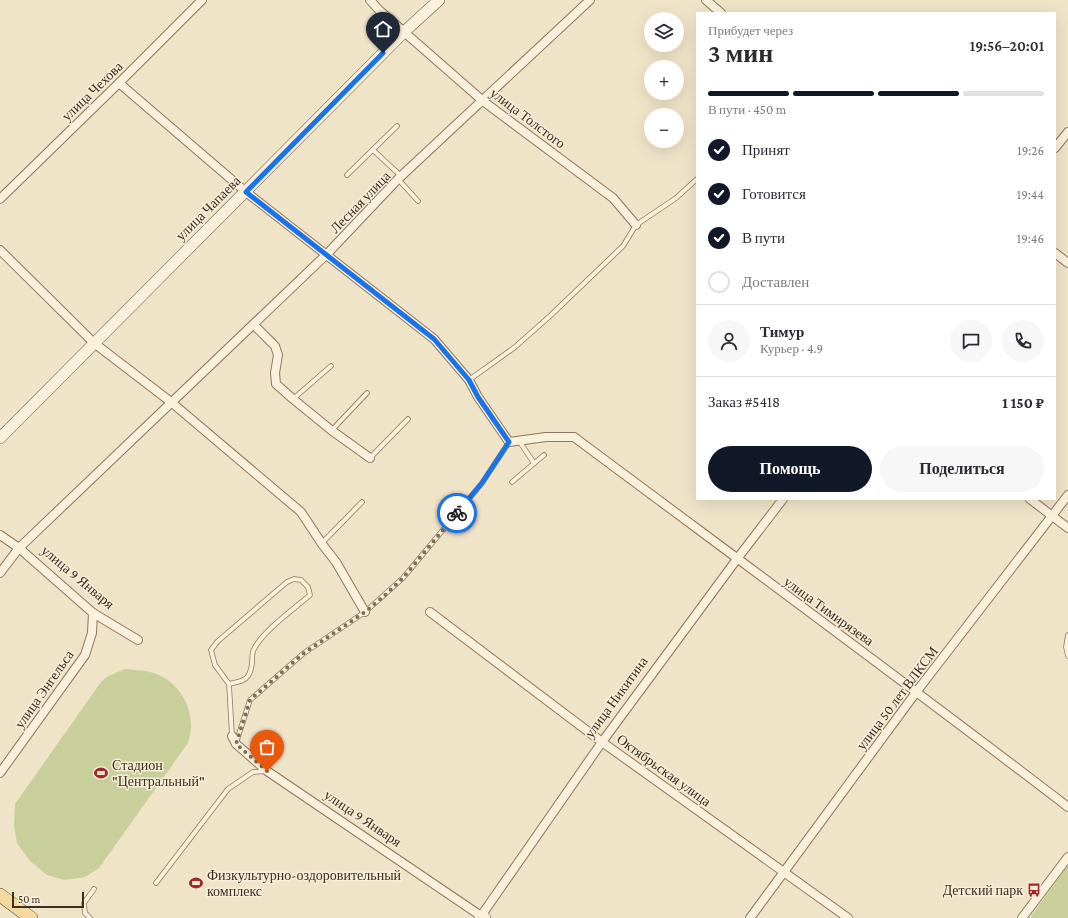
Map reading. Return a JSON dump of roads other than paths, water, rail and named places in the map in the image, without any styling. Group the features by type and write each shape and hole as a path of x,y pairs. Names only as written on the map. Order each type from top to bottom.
{"main road":[{"path":"0,895 30,918"}],"street":[{"name":"улица Чехова","path":"0,199 120,83 202,0"},
{"name":"улица Толстого","path":"370,0 404,32 483,101 614,198 636,225"},
{"name":"улица Чапаева","path":"0,438 404,32 439,0"},
{"name":"Лесная улица","path":"0,573 20,548 327,254 400,178 590,0"},
{"path":"706,0 720,12"},
{"path":"120,83 246,192 434,339 469,380 478,397 509,442 519,441"},
{"path":"1056,147 1068,132"},
{"path":"0,250 94,343 171,402 301,512 336,562 365,612"},
{"path":"1056,254 1068,263"},
{"path":"254,325 275,346 278,355 275,373 276,384 331,430 370,458"},
{"name":"улица Тимирязева","path":"519,441 546,437 574,437 917,691 1068,807"},
{"name":"улица 50 лет ВЛКСМ","path":"750,918 917,691 1068,494"},
{"name":"улица Никитина","path":"482,917 602,742 782,500"},
{"path":"1031,500 1068,528"},
{"name":"улица 9 Января","path":"0,535 20,548 93,613 138,640"},
{"name":"Октябрьская улица","path":"430,612 602,742 848,918"},
{"name":"улица Энгельса","path":"0,773 85,655 92,633 93,613"},
{"name":"улица 9 Января","path":"232,736 236,744 267,771 482,917"},
{"path":"1022,918 1068,857"}],"lane":[{"path":"347,175 397,126"},
{"path":"373,150 400,178 418,202"},
{"path":"469,380 515,347 550,316 623,246 636,225 676,198 696,180"},
{"path":"293,399 331,366"},
{"path":"331,430 367,393"},
{"path":"370,458 408,419"},
{"path":"519,441 534,463"},
{"path":"236,744 250,700 304,653 365,612 403,578 482,483 509,442"},
{"path":"512,482 544,455"},
{"path":"322,544 362,502"},
{"path":"229,684 242,681 248,676 253,666 253,650 265,634 310,595 308,587 301,580 294,579 287,582 218,641 211,650 215,665 229,684 232,736"},
{"path":"1068,635 1066,647 1068,656"},
{"path":"156,883 228,790 253,772 267,771"},
{"path":"90,918 85,913 84,903 94,888"}],"place":[{"name":"Стадион \"Центральный\"","path":"101,773"},
{"name":"Физкультурно-оздоровительный комплекс","path":"196,883"},
{"name":"Детский парк","path":"1034,890"}]}
